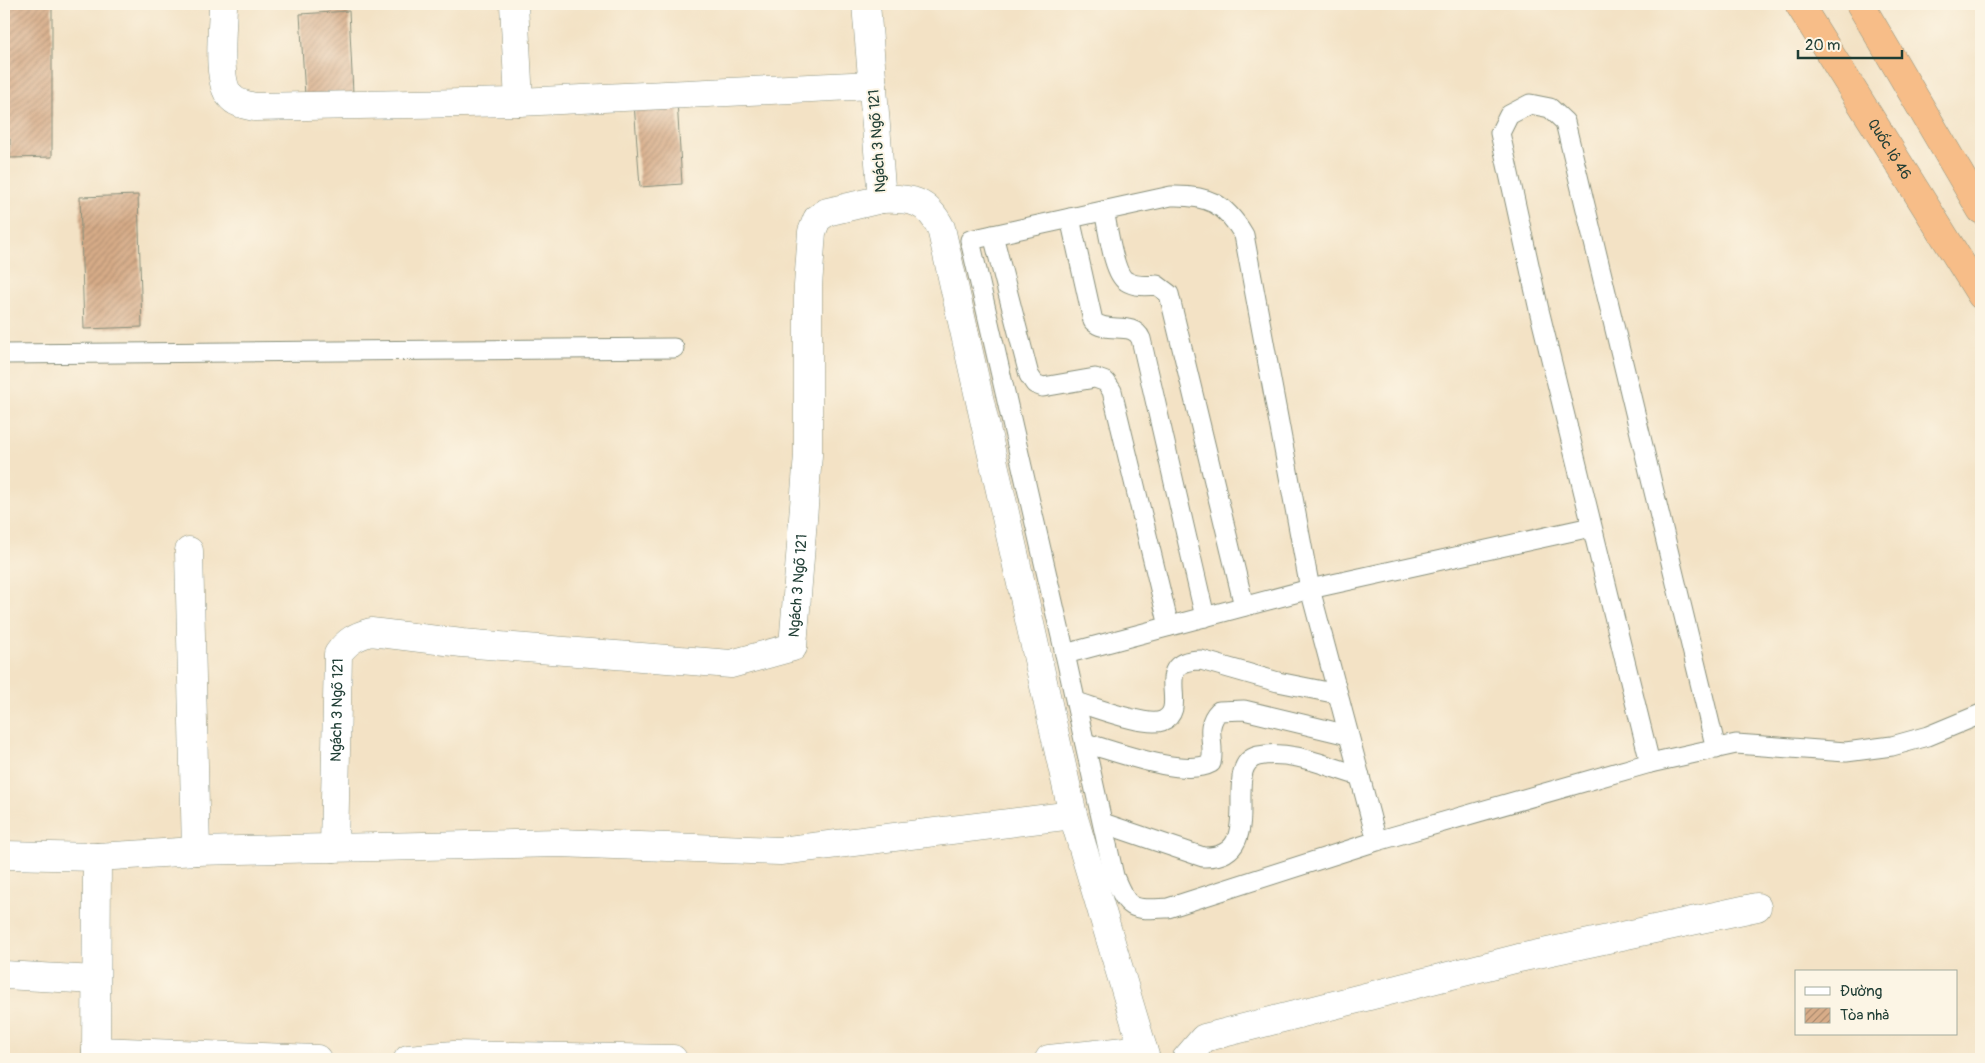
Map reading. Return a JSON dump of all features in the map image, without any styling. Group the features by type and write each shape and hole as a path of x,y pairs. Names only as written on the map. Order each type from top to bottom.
{"highway":[{"name":"Quốc lộ 46","path":"1799,4 1981,295"},
{"path":"1860,4 1981,210"}],"street":[{"path":"223,4 222,80 229,96 240,104 255,107 519,102 873,85"},
{"path":"514,4 519,102"},
{"name":"Ngách 3 Ngõ 121","path":"334,848 338,654 344,645 359,635 371,632 462,642 731,664 793,647 808,455 808,286 812,232 817,220 826,212 882,199 866,4"},
{"path":"882,199 902,198 924,205 935,216 941,228 1073,815 1145,1054 1049,1059"},
{"path":"189,551 196,851"},
{"path":"4,855 97,857 196,851 558,843 780,851 1073,815"},
{"path":"97,857 96,1055 317,1059"},
{"path":"1186,1059 1204,1038 1519,958 1757,907"},
{"path":"4,975 96,980"},
{"path":"408,1059 454,1055 673,1059"}],"lane":[{"path":"1650,763 1539,310 1500,133 1509,115 1530,104 1550,108 1564,122 1716,749"},
{"path":"1377,841 1310,589 1244,236 1234,217 1216,203 1194,196 1171,196 970,240 1066,654 1114,876 1122,896 1128,904 1142,910 1168,908 1377,841 1650,763 1736,744 1846,752 1892,746 1928,736 1981,714"},
{"path":"1104,211 1118,272 1126,281 1143,286 1157,285 1169,294 1244,606"},
{"path":"1070,218 1093,321 1102,327 1132,329 1139,333 1205,617"},
{"path":"992,235 1030,375 1035,384 1043,387 1095,378 1106,382 1112,391 1169,626"},
{"path":"4,354 674,348"},
{"path":"1066,654 1310,589 1591,527"},
{"path":"1076,702 1146,722 1162,721 1169,715 1173,706 1172,679 1174,670 1180,664 1192,660 1201,660 1278,682 1338,694"},
{"path":"1085,743 1174,768 1196,768 1211,763 1210,724 1219,711 1244,710 1348,735"},
{"path":"1102,823 1203,857 1215,857 1222,855 1233,845 1238,835 1242,815 1241,779 1246,767 1256,757 1285,755 1360,776"}],"building":[{"path":"4,4 52,4 52,157 10,158 10,139 4,139"},
{"path":"349,11 353,93 305,96 300,14"},
{"path":"677,100 682,184 640,187 634,103"},
{"path":"138,195 142,327 84,329 80,197"}]}
